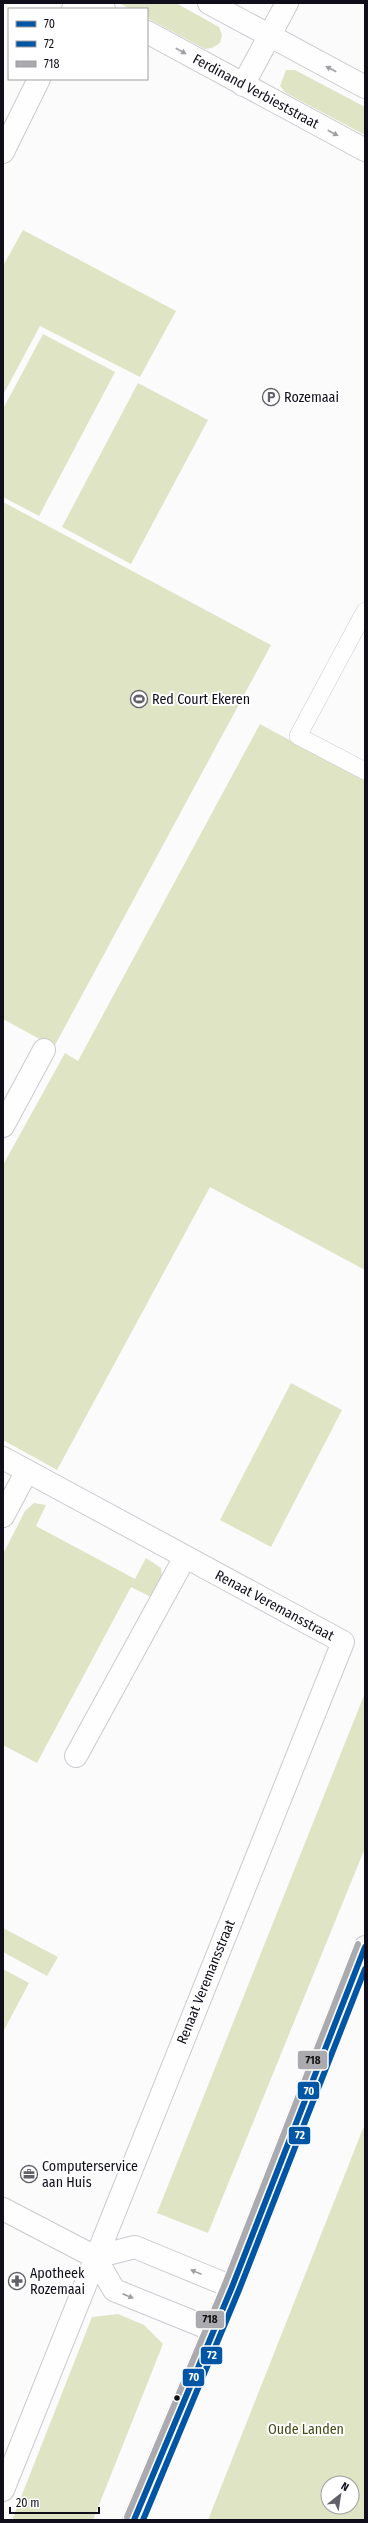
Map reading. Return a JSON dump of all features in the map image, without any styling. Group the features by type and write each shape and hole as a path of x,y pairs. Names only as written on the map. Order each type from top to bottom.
{"main road":[{"path":"134,2520 232,2287 365,1947"}],"street":[{"path":"93,3 102,8"},
{"path":"209,3 365,87"},
{"path":"243,85 288,3"},
{"name":"Ferdinand Verbieststraat","path":"148,33 365,150"},
{"path":"4,149 38,80"},
{"path":"3,1126 44,1050"},
{"name":"Renaat Veremansstraat","path":"3,1458 343,1642 95,2257 3,2490"},
{"path":"3,1516 27,1471"},
{"path":"76,1756 185,1557"},
{"path":"3,2209 95,2257 114,2290 213,2330"},
{"path":"95,2257 135,2247 232,2287"}],"lane":[{"path":"365,611 298,736 365,771"}],"green space":[{"path":"119,3 176,3 219,27 222,35 220,43 212,48 205,49 148,19 148,8 128,8"},
{"path":"286,70 295,70 365,107 365,135 286,93 280,86"},
{"path":"23,230 176,311 140,377 40,326 3,395 3,266"},
{"path":"43,334 115,372 39,516 3,497 3,409"},
{"path":"138,383 208,420 131,564 62,527"},
{"path":"3,502 271,645 54,1047 3,1019"},
{"path":"260,724 365,781 365,1270 210,1187 57,1470 3,1440 3,1165 65,1053 78,1061"},
{"path":"291,1383 342,1410 271,1547 220,1520"},
{"path":"34,1503 46,1505 36,1526 135,1579 146,1558 161,1568 162,1578 151,1597 131,1587 37,1763 3,1745 3,1554 25,1511"},
{"path":"365,1693 365,1848 208,2233 157,2213"},
{"path":"3,1928 58,1957 47,1976 3,1952"},
{"path":"3,1969 29,1983 3,2032"},
{"name":"Oude Landen","path":"365,2125 365,2520 208,2520 362,2131"},
{"path":"118,2314 144,2325 163,2344 93,2520 12,2520 92,2317"}],"transit line":[{"name":"718","path":"127,2517 225,2284 358,1944"},
{"name":"70","path":"134,2520 232,2287 365,1947"},
{"name":"72","path":"143,2520 239,2290 365,1969"}],"place":[{"name":"Rozemaai","path":"271,397"},
{"name":"Red Court Ekeren","path":"139,699"},
{"name":"Computerservice aan Huis","path":"29,2174"},
{"name":"Apotheek Rozemaai","path":"17,2281"}]}
